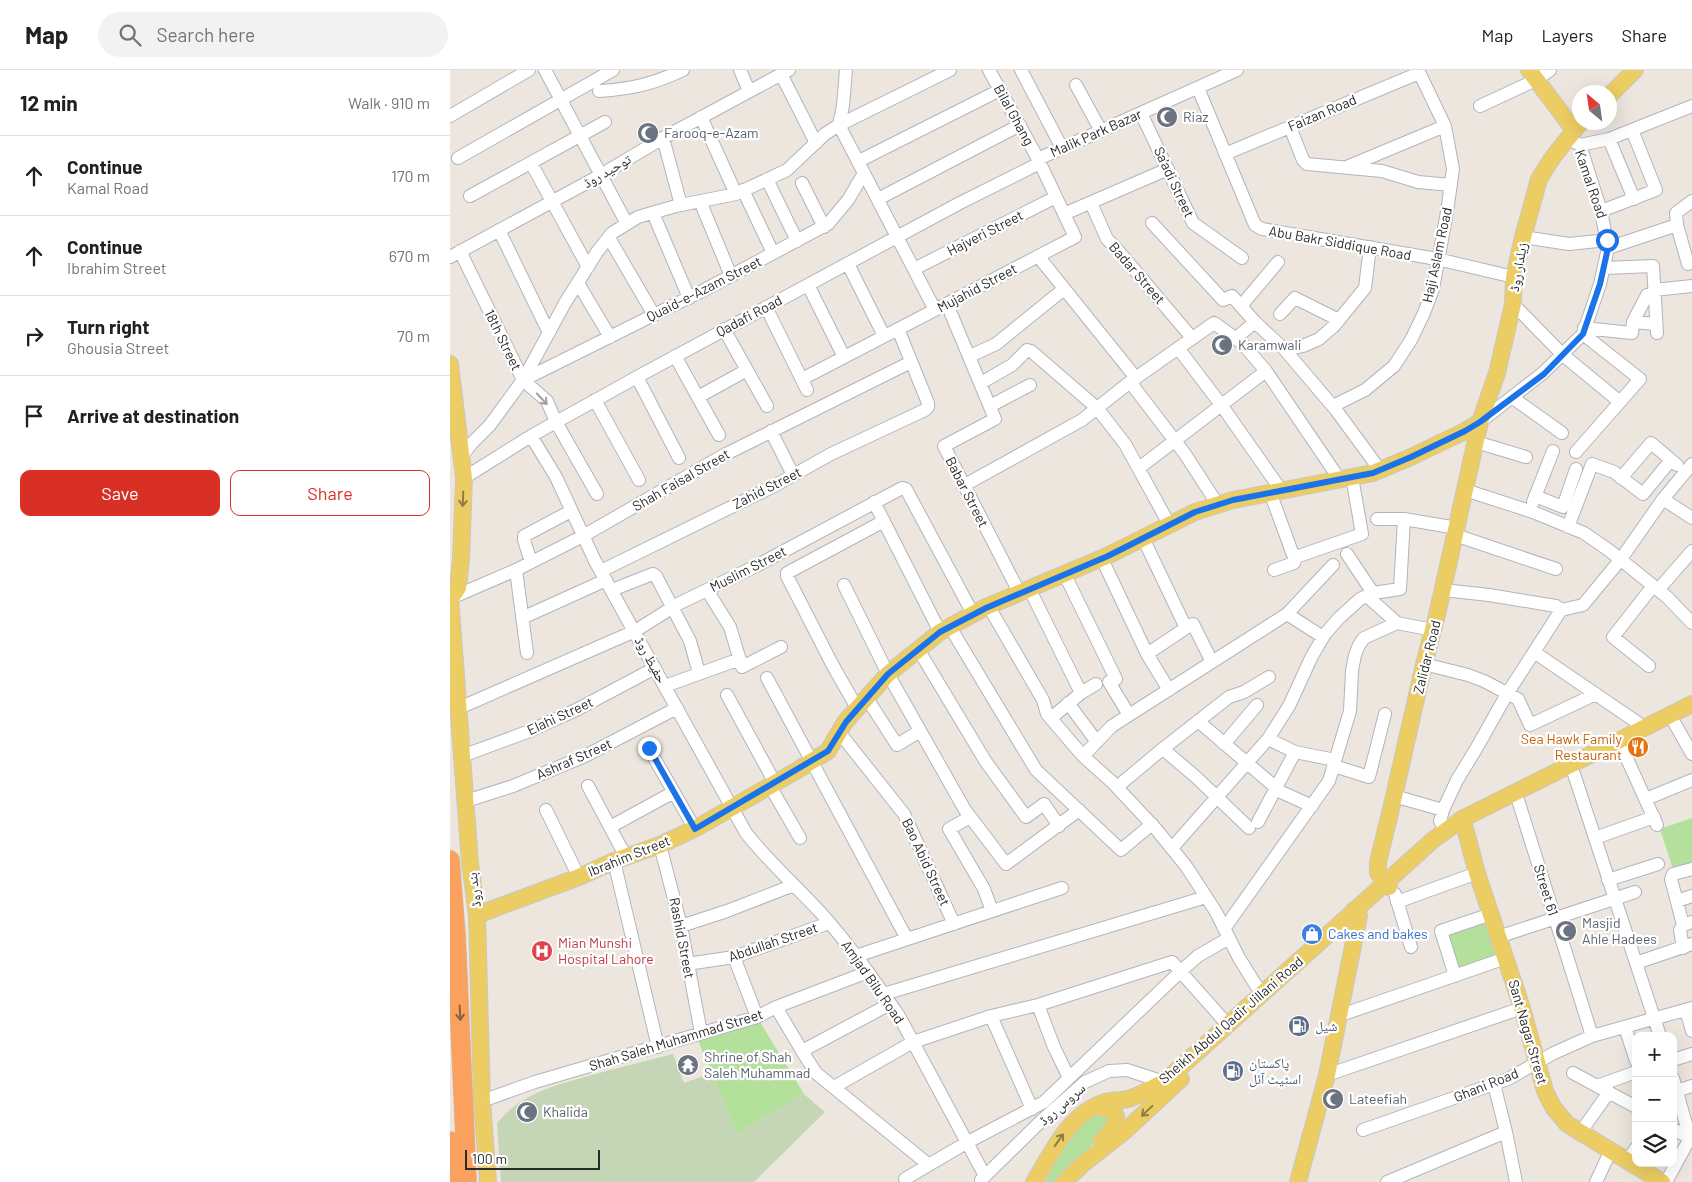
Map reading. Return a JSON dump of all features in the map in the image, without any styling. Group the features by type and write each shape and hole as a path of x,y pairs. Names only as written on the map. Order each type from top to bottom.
{"highway":[{"path":"450,860 456,936 467,1182"},
{"path":"450,1142 451,1182"}],"main road":[{"path":"1617,88 1635,70"},
{"path":"1532,75 1576,134"},
{"name":"زیلدار روڈ","path":"1480,422 1496,373 1513,304 1514,277 1539,180 1553,157 1576,134"},
{"name":"بند روڈ","path":"450,364 464,478 458,588 451,597 452,635 476,915 482,1101 488,1182"},
{"name":"Zalidar Road","path":"1389,885 1378,873 1378,862 1443,590 1480,422"},
{"name":"Ibrahim Street","path":"476,915 579,877 695,829 812,761 828,751 839,732 861,703 888,674 945,629 989,606 1065,575 1195,512 1276,491 1380,470 1465,431 1480,422"},
{"name":"Sheikh Abdul Qadir Jillani Road","path":"1389,885 1445,830 1462,819 1692,704"},
{"name":"Sheikh Abdul Qadir Jillani Road","path":"1034,1182 1064,1133 1082,1114 1104,1102 1128,1099 1164,1082 1356,913 1438,845 1465,828 1518,800 1692,716"},
{"name":"Sant Nagar Street","path":"1465,828 1477,873 1522,1008 1545,1091 1553,1108 1567,1124 1580,1133 1662,1182"},
{"path":"1298,1182 1326,1075 1356,913"},
{"name":"Sheikh Abdul Qadir Jillani Road","path":"1064,1182 1083,1164 1126,1131 1356,913"},
{"path":"1083,1164 1114,1127 1116,1120 1114,1113 1107,1108 1095,1107"}],"street":[{"path":"450,116 529,70"},
{"path":"545,70 627,224"},
{"path":"458,158 613,70"},
{"path":"599,91 640,87 646,83 662,80 683,70"},
{"path":"740,70 749,91"},
{"path":"846,70 843,106 839,125 935,310"},
{"path":"460,457 490,425 523,380 578,283 612,234 638,217 739,192 787,170 825,134 839,125 950,70"},
{"name":"Bilal Ghang","path":"989,70 1039,161"},
{"path":"1021,70 1062,148"},
{"name":"Malik Park Bazar","path":"1039,161 1062,148 1237,70"},
{"path":"1480,106 1532,75 1550,70"},
{"name":"Haji Aslam Road","path":"1333,406 1365,390 1394,366 1411,340 1424,314 1433,289 1453,169 1445,126 1418,71"},
{"name":"Faizan Road","path":"1226,154 1418,71"},
{"path":"785,72 816,143"},
{"name":"توحید روڈ","path":"455,254 785,72"},
{"path":"1076,85 1101,131"},
{"name":"Abu Bakr Siddique Road","path":"1198,88 1255,226 1262,229 1437,259 1514,277"},
{"path":"862,167 1000,90"},
{"path":"1576,134 1609,139 1692,106"},
{"name":"Sa'adi Street","path":"1141,113 1193,223 1242,258"},
{"path":"701,117 739,192 774,253"},
{"path":"470,196 605,122"},
{"path":"878,199 1020,125"},
{"path":"1346,167 1445,126"},
{"path":"1290,127 1305,162 1382,171 1418,182 1451,185"},
{"path":"1601,211 1656,190 1632,130"},
{"name":"Kamal Road","path":"1480,422 1544,374 1584,331 1600,284 1607,244 1601,211 1576,134"},
{"path":"663,138 681,205"},
{"path":"1609,139 1634,199"},
{"name":"Mujahid Street","path":"766,307 804,384 844,357 1075,237 1039,161"},
{"name":"Qadafi Road","path":"464,478 531,436 595,400 1039,161"},
{"path":"531,163 588,267"},
{"name":"Quaid-e-Azam Street","path":"523,380 689,298 828,224 848,200 862,167"},
{"path":"1064,214 1168,169"},
{"path":"767,179 797,241"},
{"path":"802,184 824,226"},
{"name":"Hajveri Street","path":"914,269 1056,197"},
{"path":"700,201 732,276"},
{"path":"1688,264 1688,246 1677,225 1676,213 1692,201"},
{"name":"Badar Street","path":"1091,203 1107,239 1192,338"},
{"path":"653,213 689,298"},
{"path":"1152,223 1223,300 1232,296 1255,322 1285,350 1333,406 1380,470"},
{"path":"1523,237 1568,244 1607,244 1677,225"},
{"path":"499,230 549,333"},
{"path":"608,238 654,315"},
{"path":"1285,350 1303,346 1319,339 1339,320 1365,288 1370,247"},
{"name":"18th Street","path":"455,254 523,380 547,401 556,422 597,494"},
{"path":"1038,256 1133,380 1218,505"},
{"path":"1241,306 1278,262"},
{"path":"848,264 884,336"},
{"path":"1604,268 1653,266 1657,329 1633,322"},
{"path":"578,283 610,337"},
{"path":"808,285 844,357"},
{"path":"1584,331 1632,333 1633,322 1647,294 1692,286"},
{"path":"970,356 996,344 1064,289"},
{"path":"1280,314 1295,298 1339,320"},
{"path":"947,304 990,406 1030,385"},
{"path":"1513,304 1562,355 1620,402"},
{"path":"1236,338 1255,322"},
{"path":"963,486 1082,420 1133,380 1214,324 1242,343 1266,371 1346,478 1362,534 1296,557"},
{"path":"724,329 767,406"},
{"path":"898,329 911,362"},
{"path":"1576,452 1640,379 1584,331"},
{"path":"1178,348 1222,406 1276,491 1293,555 1296,557"},
{"path":"980,383 1012,366 1027,350 1031,351 1097,408 1125,444 1169,524"},
{"path":"675,356 719,435"},
{"name":"Zahid Street","path":"522,618 606,580 831,454 925,410 928,407 928,403 911,362"},
{"name":"Shah Faisal Street","path":"451,597 516,570 583,536 724,455 770,431 843,398 911,362"},
{"path":"698,397 747,370"},
{"path":"1138,468 1266,371"},
{"path":"637,377 679,458"},
{"path":"1513,398 1562,432"},
{"path":"595,400 638,480"},
{"name":"Babar Street","path":"990,406 995,419 944,446 963,486 1025,592 1080,693"},
{"path":"770,431 793,476"},
{"name":"حفیظ روڈ","path":"531,436 556,477 606,580 732,808"},
{"path":"1476,442 1526,457"},
{"path":"1445,830 1440,821 1457,780 1507,694 1561,610 1583,605 1620,559 1663,499 1689,468 1671,460 1651,443 1621,478"},
{"path":"1529,511 1553,451"},
{"path":"1568,527 1592,464 1614,472 1643,494 1671,460"},
{"path":"1535,496 1563,507 1576,469"},
{"name":"Muslim Street","path":"458,708 635,631 673,607 902,488 906,489 973,614"},
{"path":"1465,490 1529,511 1584,533 1656,588 1692,623"},
{"path":"1663,499 1692,518"},
{"path":"874,502 945,629 1036,770 1121,850 1152,824"},
{"path":"531,562 524,536 571,511"},
{"path":"1377,518 1404,519 1456,531 1556,569"},
{"path":"1172,848 1268,739 1289,706 1323,637 1339,618 1360,599 1370,594 1400,589 1404,519"},
{"path":"884,521 787,573 787,576 832,664 861,703 897,745 920,731"},
{"path":"1143,538 1186,628"},
{"path":"1649,666 1613,637 1692,551"},
{"path":"1347,554 1370,594 1397,623"},
{"path":"1274,570 1294,563 1296,557"},
{"path":"1102,558 1147,654 1169,690"},
{"path":"1083,756 1112,726 1287,614 1333,565"},
{"path":"516,570 527,653"},
{"path":"606,580 654,574 690,641 700,673"},
{"path":"1065,575 1116,679 1109,682 1129,715"},
{"path":"844,586 888,674 970,817 1006,864 1080,810"},
{"path":"708,590 730,627 742,667 781,647"},
{"path":"1443,590 1556,606 1561,610"},
{"path":"989,606 1042,700 1047,714 1083,756 1117,787 1172,848 1216,912 1250,979 1262,995"},
{"path":"1287,614 1323,637"},
{"path":"905,1179 966,1143 1044,1102 1181,971 1227,933 1329,781 1350,711 1352,671 1359,645 1364,638 1397,623 1433,630"},
{"path":"1147,654 1193,624 1212,662"},
{"path":"918,649 986,762 1026,817 1044,804 1058,826"},
{"path":"1534,652 1638,723 1642,729"},
{"path":"665,686 740,659"},
{"path":"1424,664 1468,675 1484,681 1518,699 1530,725 1596,694"},
{"name":"Elahi Street","path":"462,756 527,732 576,710 655,668"},
{"path":"1117,787 1229,697 1244,692 1269,677"},
{"path":"767,678 908,939"},
{"path":"1051,718 1080,693 1096,684"},
{"path":"727,695 800,838"},
{"path":"1068,703 1097,742"},
{"path":"1224,744 1257,705"},
{"name":"Ashraf Street","path":"466,801 513,786 585,756 677,708"},
{"path":"1268,739 1295,752 1334,763 1369,777 1385,714"},
{"path":"1198,721 1281,792 1312,806"},
{"path":"1675,724 1692,755"},
{"name":"Bao Abid Street","path":"839,732 904,814 954,924"},
{"path":"649,748 695,829"},
{"path":"1162,749 1216,797 1253,825 1277,789 1295,752"},
{"path":"1595,838 1655,821 1623,750"},
{"path":"1574,774 1659,1032"},
{"path":"1646,799 1692,780"},
{"path":"588,786 610,827 620,859 658,1047"},
{"path":"610,827 674,792"},
{"path":"1394,796 1443,810"},
{"name":"Street 61","path":"1518,800 1592,1036"},
{"name":"Amjad Bilu Road","path":"732,808 760,851 829,923 887,999 913,1042 966,1143 982,1179"},
{"path":"546,810 579,877"},
{"path":"970,817 949,830 984,889 992,911"},
{"name":"Rashid Street","path":"660,845 681,926 701,1033"},
{"path":"1608,880 1658,864"},
{"path":"1636,963 1687,946 1679,933 1687,924 1677,901 1671,876 1692,868"},
{"path":"1397,902 1477,873"},
{"path":"681,926 727,911 794,885"},
{"path":"1389,885 1397,902 1410,947"},
{"path":"856,956 1062,888"},
{"path":"1498,937 1635,892"},
{"path":"1677,901 1692,896"},
{"path":"802,1051 887,999 1206,897"},
{"path":"1455,976 1441,931 1491,914"},
{"name":"Abdullah Street","path":"687,964 734,957 829,923"},
{"path":"734,957 757,1017"},
{"path":"1338,1016 1506,958"},
{"path":"834,1087 913,1042 991,1016 1038,1005 1172,962 1228,1025"},
{"name":"Shah Saleh Muhammad Street","path":"482,1101 535,1082 757,1017 868,972"},
{"path":"1038,1005 1054,1047 1069,1078"},
{"path":"776,1008 816,1073 929,1165"},
{"path":"1326,1075 1522,1008"},
{"path":"1689,1009 1692,1031"},
{"name":"Ghani Road","path":"1363,1130 1508,1079 1592,1036 1689,1009"},
{"path":"991,1016 1032,1109"},
{"path":"1624,1027 1632,1050"},
{"path":"1677,1059 1692,1054"},
{"name":"سروس روڈ","path":"982,1179 1040,1122 1085,1082 1109,1071 1127,1070 1164,1082"},
{"path":"1573,1073 1632,1106"},
{"path":"1597,1086 1632,1073"},
{"path":"1494,1084 1515,1179 1502,1182"},
{"path":"1677,1087 1692,1086"},
{"path":"1580,1133 1609,1092"},
{"path":"1666,1182 1691,1139 1689,1119 1677,1093"},
{"path":"1677,1131 1691,1139"},
{"path":"1387,1182 1506,1132"},
{"path":"1596,1182 1610,1152"},
{"path":"1627,1162 1632,1154"}],"green space":[{"path":"1692,818 1692,866 1674,872 1660,829"},
{"path":"1491,914 1506,958 1455,976 1441,931"},
{"path":"757,1017 804,1094 737,1134 696,1036"},
{"path":"673,1054 684,1083 712,1073 737,1134 804,1094 825,1112 754,1182 501,1182 497,1123 519,1103 557,1085"},
{"path":"1102,1113 1109,1116 1105,1131 1057,1182 1045,1182 1067,1141 1085,1120"}],"place":[{"name":"Riaz","path":"1167,117"},
{"name":"Farooq-e-Azam","path":"648,133"},
{"name":"Karamwali","path":"1222,345"},
{"name":"Sea Hawk Family Restaurant","path":"1638,747"},
{"name":"Masjid Ahle Hadees","path":"1566,931"},
{"name":"Cakes and bakes","path":"1312,934"},
{"name":"Mian Munshi Hospital Lahore","path":"542,951"},
{"name":"شیل","path":"1299,1026"},
{"name":"Shrine of Shah Saleh Muhammad","path":"688,1065"},
{"name":"پاکستان اسٹیٹ آئل","path":"1233,1071"},
{"name":"Lateefiah","path":"1333,1099"},
{"name":"Khalida","path":"527,1112"}],"route":[{"path":"649,748 695,829 828,751 846,722 870,692 888,674 940,632 986,608 1108,556 1195,512 1233,500 1373,473 1465,431 1518,395 1544,374 1583,334 1600,284 1608,248 1607,240"}]}
